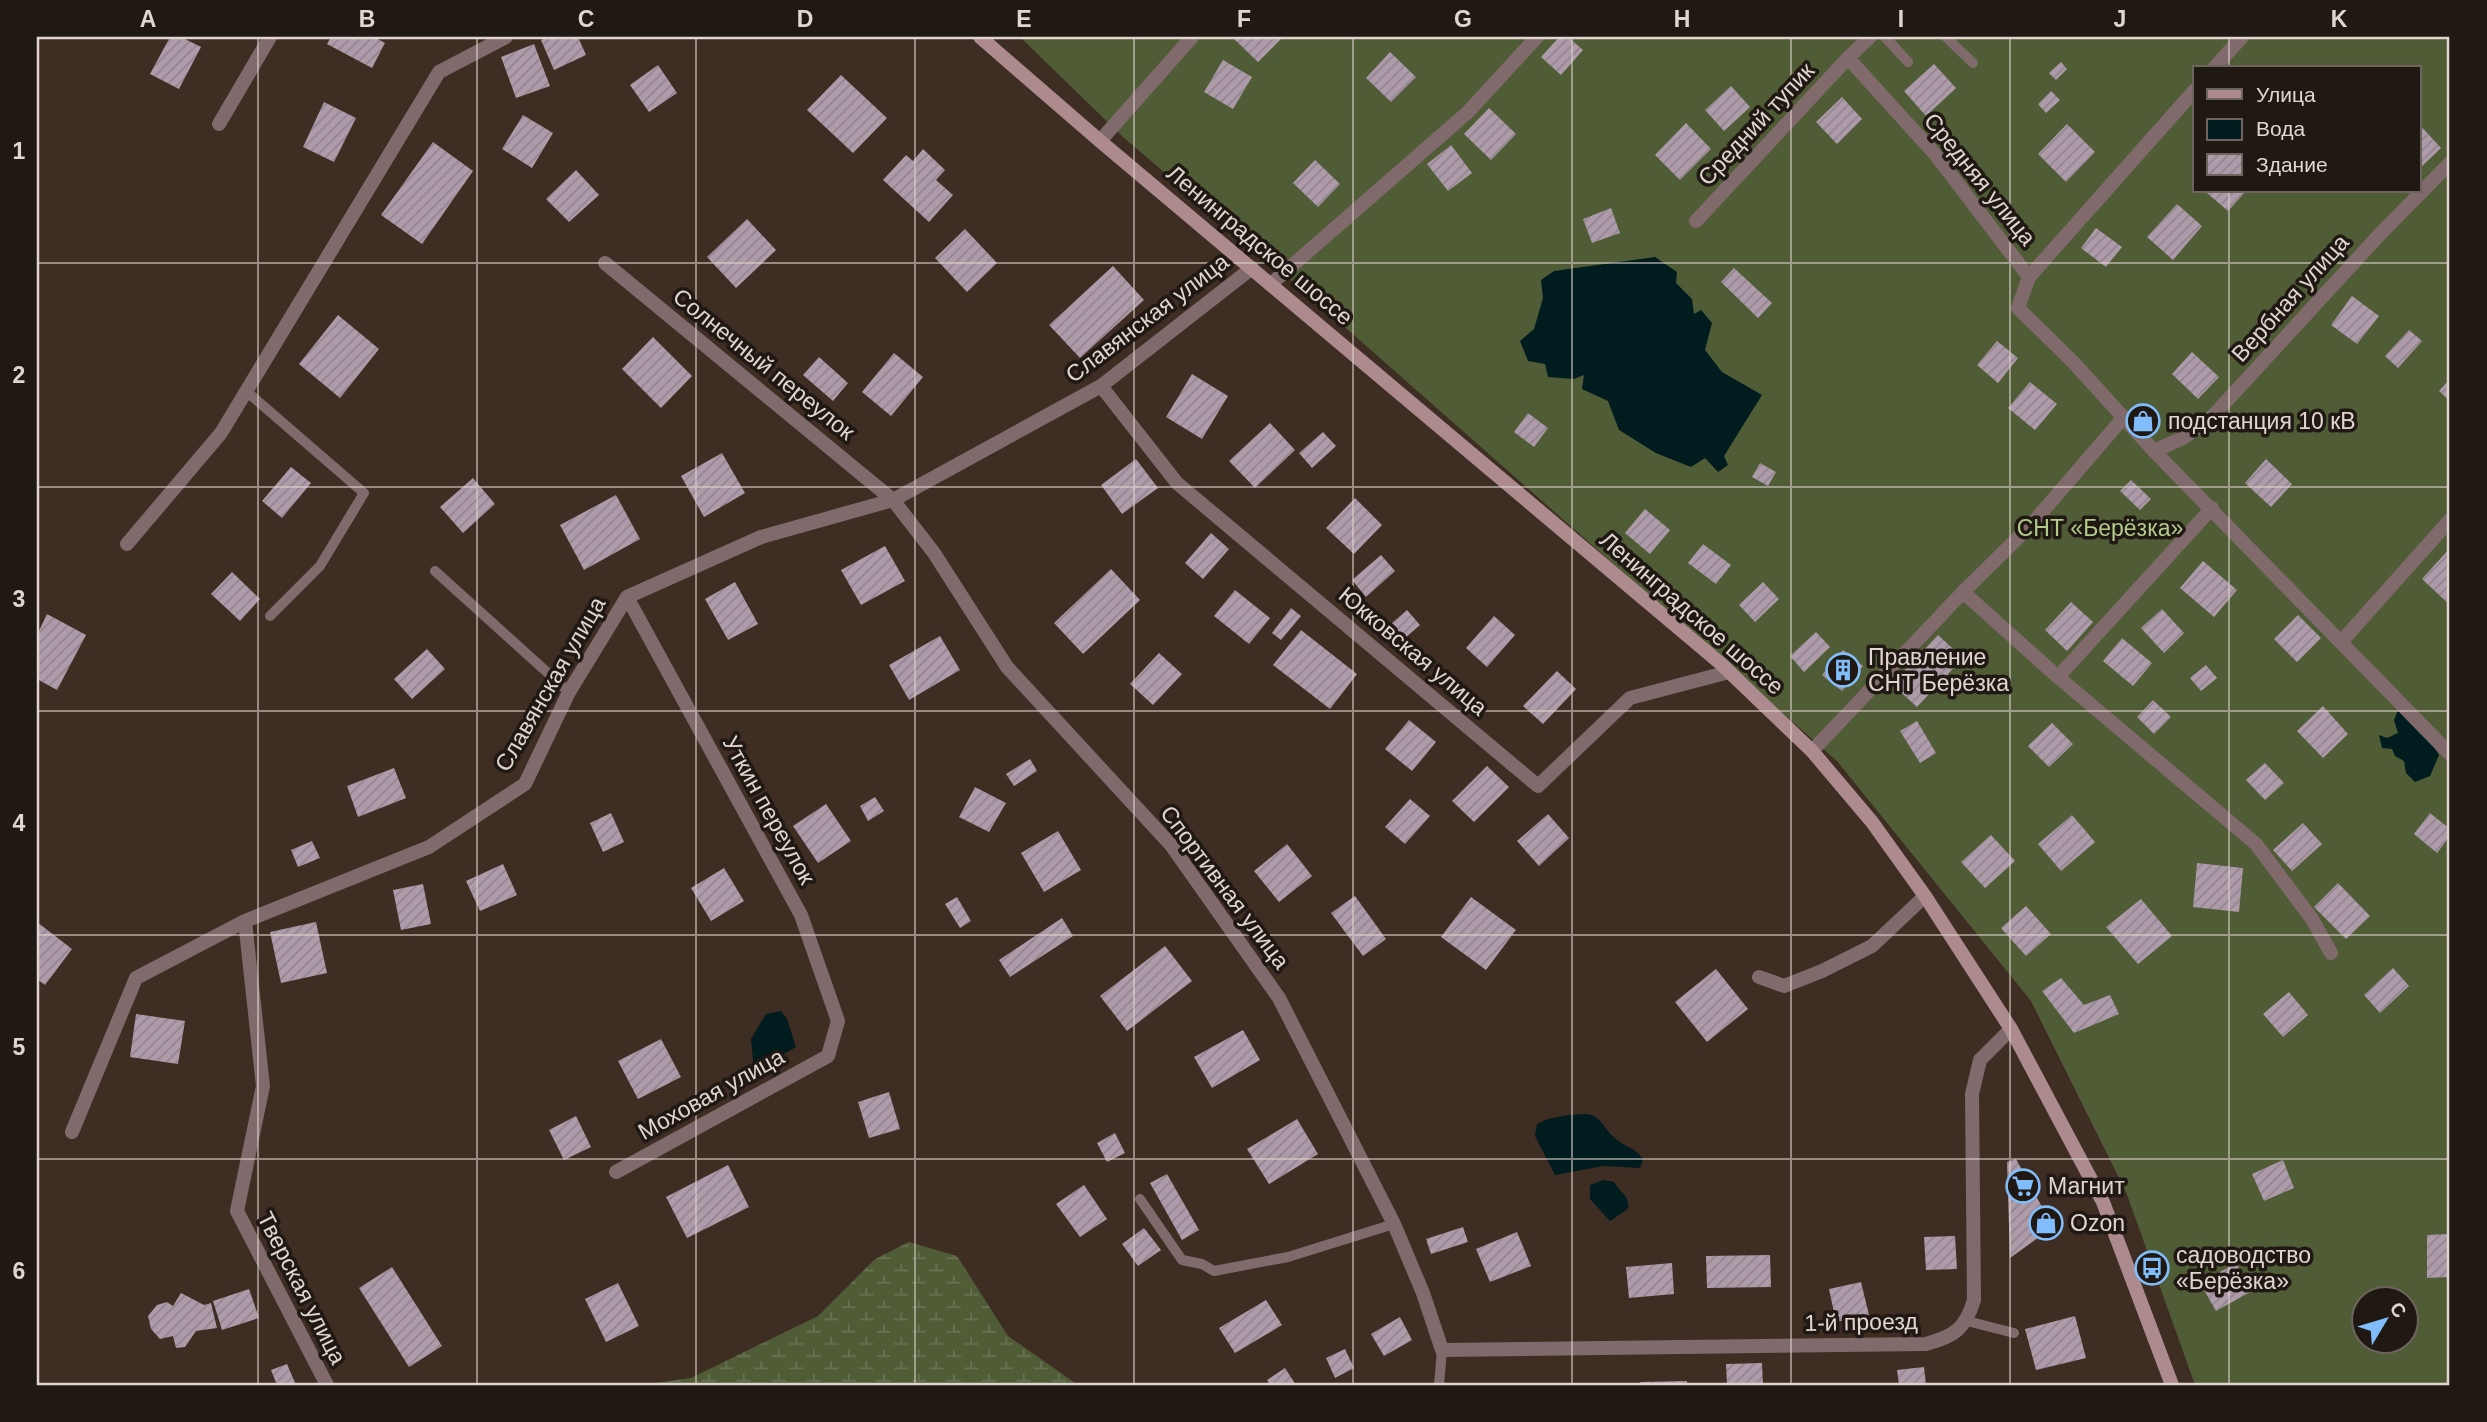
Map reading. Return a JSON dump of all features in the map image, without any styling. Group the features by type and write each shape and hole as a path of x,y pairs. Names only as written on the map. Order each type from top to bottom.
{"main road":[{"name":"Ленинградское шоссе","path":"980,37 1729,672 1812,751 1872,822 1925,896 2011,1029 2103,1202 2172,1385"}],"street":[{"path":"219,124 270,37"},
{"path":"127,544 221,433 439,72 506,37"},
{"path":"1100,141 1192,37"},
{"path":"1271,284 1468,112 1538,37"},
{"path":"1848,58 1870,37"},
{"path":"2216,66 2242,37"},
{"name":"Средний тупик","path":"1696,221 1848,58"},
{"name":"Средняя улица","path":"1848,58 1935,154 2029,277 2018,308 2124,417"},
{"path":"2029,277 2193,92"},
{"name":"Вербная улица","path":"2154,452 2183,438 2212,417 2381,233 2450,163"},
{"name":"Солнечный переулок","path":"606,263 893,500"},
{"name":"Славянская улица","path":"72,1132 136,978 245,921 429,847 525,784 569,692 627,597 761,537 893,500 1101,386 1252,268"},
{"name":"Юкковская улица","path":"1101,386 1177,483 1538,786 1630,698 1729,672"},
{"path":"1812,751 1963,592 2030,526 2124,417 2154,452 2212,508 2450,754"},
{"name":"Спортивная улица","path":"893,500 934,553 1007,667 1171,845 1279,998 1394,1224 1423,1293 1442,1350"},
{"path":"2058,677 2212,508"},
{"path":"2341,642 2450,520"},
{"path":"1963,592 2058,677 2256,844 2312,919 2331,953"},
{"name":"Уткин переулок","path":"627,597 801,915 838,1021 828,1056"},
{"path":"1759,977 1784,986 1822,971 1872,946 1925,896"},
{"name":"Тверская улица","path":"245,921 262,1086 237,1211 327,1385"},
{"path":"1968,1321 1974,1300 1972,1094 1980,1060 2011,1029"},
{"name":"Моховая улица","path":"616,1172 828,1056"},
{"name":"1-й проезд","path":"1442,1350 1926,1344 1949,1338 1968,1321"}],"lane":[{"path":"1885,37 1908,62"},
{"path":"1946,37 1973,63"},
{"path":"246,391 364,493 320,566 270,616"},
{"path":"435,571 569,692"},
{"path":"1140,1199 1182,1260 1202,1264 1214,1271 1288,1257 1394,1224"},
{"path":"1968,1321 2014,1333"},
{"path":"1439,1385 1442,1350"}],"green space":[{"name":"СНТ «Берёзка»","path":"1020,37 2450,37 2450,1385 2195,1385 2126,1192 2031,1001 1837,761 1322,307 1123,137"},
{"path":"909,1242 957,1256 1008,1336 1078,1385 642,1385 691,1378 818,1316 875,1259"}],"water":[{"path":"1655,257 1677,272 1676,283 1692,299 1694,314 1701,310 1712,323 1705,350 1722,372 1762,395 1724,456 1728,465 1718,472 1705,458 1691,467 1656,453 1619,430 1608,401 1582,389 1584,375 1574,379 1548,377 1545,364 1528,361 1520,341 1534,329 1543,298 1541,280 1554,271"},
{"path":"2398,710 2423,729 2439,755 2430,776 2415,782 2406,773 2404,761 2395,756 2392,749 2382,748 2379,735 2387,738 2398,733 2394,720"},
{"path":"781,1011 787,1019 796,1047 754,1071 751,1039 766,1014"},
{"path":"1585,1114 1595,1117 1619,1142 1640,1155 1643,1159 1640,1168 1603,1166 1555,1175 1535,1136 1537,1124 1568,1115"},
{"path":"1603,1180 1614,1182 1628,1204 1628,1209 1610,1221 1590,1199 1590,1185"}],"building":[{"path":"170,37 181,37 201,47 179,89 150,74"},
{"path":"331,37 374,37 385,43 372,68 327,44"},
{"path":"549,37 578,37 586,55 554,70 541,40"},
{"path":"1232,37 1279,37 1281,39 1258,62"},
{"path":"1559,37 1568,37 1583,50 1561,75 1541,57"},
{"path":"534,44 550,86 516,98 501,57"},
{"path":"1390,52 1416,77 1391,102 1366,78"},
{"path":"1223,60 1252,77 1233,109 1204,92"},
{"path":"2061,62 2067,69 2056,80 2049,73"},
{"path":"1934,64 1956,88 1926,116 1904,91"},
{"path":"658,65 677,93 649,112 630,85"},
{"path":"841,75 887,118 853,153 807,110"},
{"path":"1731,86 1750,107 1724,131 1705,110"},
{"path":"2051,91 2060,100 2046,113 2038,104"},
{"path":"1842,97 1862,119 1837,144 1816,122"},
{"path":"324,102 356,118 334,162 303,147"},
{"path":"1489,108 1516,134 1491,160 1464,134"},
{"path":"523,115 553,133 532,168 502,149"},
{"path":"1686,123 1711,149 1680,180 1655,155"},
{"path":"2067,124 2095,152 2066,182 2038,154"},
{"path":"2420,125 2441,148 2420,168"},
{"path":"433,142 473,171 422,244 381,215"},
{"path":"1451,145 1472,173 1448,191 1427,164"},
{"path":"923,149 945,170 936,180 953,195 929,222 883,180 906,155 913,161"},
{"path":"1315,160 1340,184 1318,207 1293,183"},
{"path":"576,170 599,195 569,222 546,199"},
{"path":"2208,192 2245,192 2228,211"},
{"path":"2177,204 2202,226 2173,260 2147,237"},
{"path":"1611,208 1620,233 1592,243 1583,219"},
{"path":"747,219 776,250 736,288 707,257"},
{"path":"2096,228 2122,247 2106,267 2081,248"},
{"path":"965,229 997,263 967,292 935,258"},
{"path":"1113,266 1144,300 1080,358 1049,325"},
{"path":"1734,268 1772,303 1758,318 1721,282"},
{"path":"2352,296 2379,316 2357,344 2331,325"},
{"path":"338,315 379,349 340,398 299,364"},
{"path":"2409,330 2422,341 2398,368 2385,356"},
{"path":"653,337 692,376 661,408 622,369"},
{"path":"1997,341 2018,358 1998,383 1977,365"},
{"path":"2192,352 2219,377 2198,399 2172,374"},
{"path":"894,353 923,377 891,416 862,392"},
{"path":"819,357 848,383 833,401 803,375"},
{"path":"1192,374 1228,396 1202,439 1166,417"},
{"path":"2450,379 2450,401 2439,391"},
{"path":"2030,382 2057,404 2035,430 2008,408"},
{"path":"1528,413 1548,428 1534,447 1514,432"},
{"path":"1270,423 1295,450 1255,488 1229,461"},
{"path":"1323,432 1336,446 1312,468 1299,453"},
{"path":"722,453 745,493 704,517 681,476"},
{"path":"1136,459 1158,488 1122,514 1101,485"},
{"path":"2266,459 2292,484 2271,507 2245,483"},
{"path":"1760,463 1776,472 1768,486 1752,477"},
{"path":"291,467 311,483 282,518 262,501"},
{"path":"473,478 495,504 463,533 440,507"},
{"path":"2131,480 2151,499 2140,510 2120,491"},
{"path":"616,495 640,539 584,570 560,525"},
{"path":"1355,498 1382,525 1354,554 1326,528"},
{"path":"1645,509 1670,530 1650,554 1625,533"},
{"path":"1211,533 1229,549 1203,579 1185,563"},
{"path":"1703,544 1731,565 1716,584 1688,563"},
{"path":"885,546 905,581 861,605 841,570"},
{"path":"2450,548 2450,605 2422,579"},
{"path":"1381,555 1395,571 1366,597 1352,580"},
{"path":"2203,561 2237,590 2214,617 2180,588"},
{"path":"1111,569 1140,600 1083,654 1054,623"},
{"path":"232,572 260,599 240,621 211,594"},
{"path":"735,582 758,624 728,640 705,599"},
{"path":"1763,582 1779,599 1755,622 1739,605"},
{"path":"1235,590 1270,618 1249,644 1214,616"},
{"path":"2071,602 2093,622 2067,651 2045,630"},
{"path":"1291,608 1301,616 1281,640 1272,633"},
{"path":"2162,609 2184,633 2164,653 2141,628"},
{"path":"1407,610 1420,625 1397,645 1384,630"},
{"path":"47,614 86,635 57,690 37,679 37,635"},
{"path":"2298,615 2321,638 2297,662 2274,639"},
{"path":"1494,616 1515,635 1487,667 1466,648"},
{"path":"1301,630 1357,674 1330,709 1273,665"},
{"path":"1816,632 1830,647 1804,672 1790,656"},
{"path":"1938,635 1963,658 1917,707 1892,684"},
{"path":"940,636 960,670 909,700 889,665"},
{"path":"2122,638 2152,663 2133,686 2103,661"},
{"path":"427,649 445,669 412,699 394,679"},
{"name":"Правление СНТ Берёзка","path":"1843,650 1863,666 1842,691 1822,675"},
{"path":"1159,653 1182,674 1153,705 1130,684"},
{"path":"2206,665 2217,678 2201,691 2190,678"},
{"path":"1557,671 1576,689 1543,724 1523,706"},
{"path":"2153,700 2171,717 2154,734 2137,717"},
{"path":"2323,706 2348,734 2323,758 2297,731"},
{"path":"1409,720 1436,742 1412,771 1385,749"},
{"path":"1917,721 1936,753 1920,763 1900,731"},
{"path":"2052,723 2073,744 2049,767 2028,746"},
{"path":"1030,759 1037,771 1014,786 1006,774"},
{"path":"2265,763 2284,783 2265,800 2246,780"},
{"path":"1487,766 1509,787 1474,822 1452,801"},
{"path":"394,768 406,798 358,817 347,786"},
{"path":"975,787 1006,803 989,832 959,817"},
{"path":"875,797 884,811 868,821 860,806"},
{"path":"1410,799 1430,816 1405,844 1385,827"},
{"path":"826,804 851,841 818,863 793,826"},
{"path":"611,813 624,842 603,852 590,823"},
{"path":"2430,813 2450,829 2450,836 2437,853 2414,834"},
{"path":"1548,814 1569,838 1539,866 1517,841"},
{"path":"2072,815 2095,842 2061,871 2038,844"},
{"path":"2303,823 2322,844 2292,871 2273,850"},
{"path":"1058,831 1081,870 1044,892 1021,853"},
{"path":"1991,835 2015,861 1985,888 1961,862"},
{"path":"312,841 320,858 298,867 291,850"},
{"path":"1287,844 1312,876 1279,902 1254,871"},
{"path":"2197,863 2243,868 2239,912 2193,907"},
{"path":"503,864 517,895 480,911 466,881"},
{"path":"724,868 744,901 711,921 691,888"},
{"path":"2338,883 2370,916 2346,939 2314,907"},
{"path":"423,884 431,924 401,930 393,890"},
{"path":"1355,896 1386,939 1363,956 1331,913"},
{"path":"957,897 971,921 960,928 945,904"},
{"path":"1471,897 1516,930 1486,970 1441,937"},
{"path":"2141,899 2172,936 2138,964 2106,927"},
{"path":"2026,906 2051,934 2026,956 2001,928"},
{"path":"1062,918 1073,936 1010,977 999,960"},
{"path":"37,922 72,949 45,985 37,979"},
{"path":"316,922 327,973 281,983 270,932"},
{"path":"1165,946 1192,981 1127,1031 1100,996"},
{"path":"2393,968 2409,986 2380,1013 2364,995"},
{"path":"1716,969 1748,1009 1707,1042 1675,1002"},
{"path":"2061,978 2084,1005 2110,995 2119,1014 2074,1033 2042,991"},
{"path":"2289,992 2308,1015 2283,1037 2263,1014"},
{"path":"136,1014 185,1021 178,1064 130,1057"},
{"path":"1243,1030 1260,1060 1212,1088 1194,1057"},
{"path":"661,1039 681,1077 638,1099 618,1061"},
{"path":"889,1092 900,1129 869,1138 858,1102"},
{"path":"576,1116 591,1147 564,1160 549,1130"},
{"path":"1297,1119 1318,1154 1269,1184 1247,1149"},
{"path":"1115,1133 1125,1153 1107,1162 1097,1143"},
{"path":"2016,1159 2053,1227 2010,1258 2007,1162"},
{"path":"2283,1160 2294,1188 2264,1201 2252,1174"},
{"path":"728,1165 749,1207 687,1238 666,1197"},
{"path":"1167,1174 1199,1230 1182,1240 1150,1183"},
{"path":"1084,1185 1107,1219 1080,1237 1056,1204"},
{"path":"1463,1227 1468,1242 1431,1254 1426,1239"},
{"path":"1144,1228 1161,1250 1138,1266 1122,1244"},
{"path":"1517,1232 1531,1266 1490,1282 1476,1249"},
{"path":"2450,1234 2450,1277 2427,1278 2427,1235"},
{"path":"1955,1236 1957,1269 1926,1270 1924,1237"},
{"path":"1770,1255 1771,1287 1707,1288 1706,1256"},
{"path":"1672,1263 1674,1294 1629,1298 1626,1267"},
{"path":"2236,1263 2252,1291 2216,1311 2200,1283"},
{"path":"392,1267 442,1346 409,1367 359,1288"},
{"path":"1861,1282 1869,1315 1836,1322 1829,1289"},
{"path":"618,1283 639,1326 606,1342 585,1299"},
{"path":"249,1289 259,1318 222,1330 213,1301"},
{"path":"181,1293 204,1305 211,1303 217,1328 196,1331 185,1347 176,1348 173,1336 160,1339 151,1329 148,1316 157,1305 167,1302 173,1306"},
{"path":"1266,1300 1282,1325 1235,1353 1219,1328"},
{"path":"2075,1316 2086,1358 2036,1370 2025,1329"},
{"path":"1400,1317 1412,1340 1384,1356 1371,1334"},
{"path":"1345,1349 1354,1368 1335,1378 1326,1358"},
{"path":"1762,1363 1763,1385 1727,1385 1726,1364"},
{"path":"287,1364 296,1385 277,1385 271,1370"},
{"path":"1924,1367 1926,1385 1899,1385 1897,1370"},
{"path":"1285,1368 1296,1385 1270,1385 1267,1380"},
{"path":"1687,1381 1687,1385 1640,1385 1640,1382"}],"place":[{"name":"подстанция 10 кВ","path":"2143,421"},
{"name":"Правление СНТ Берёзка","path":"1843,670"},
{"name":"Магнит","path":"2023,1186"},
{"name":"Ozon","path":"2046,1223"},
{"name":"садоводство «Берёзка»","path":"2152,1268"}]}
